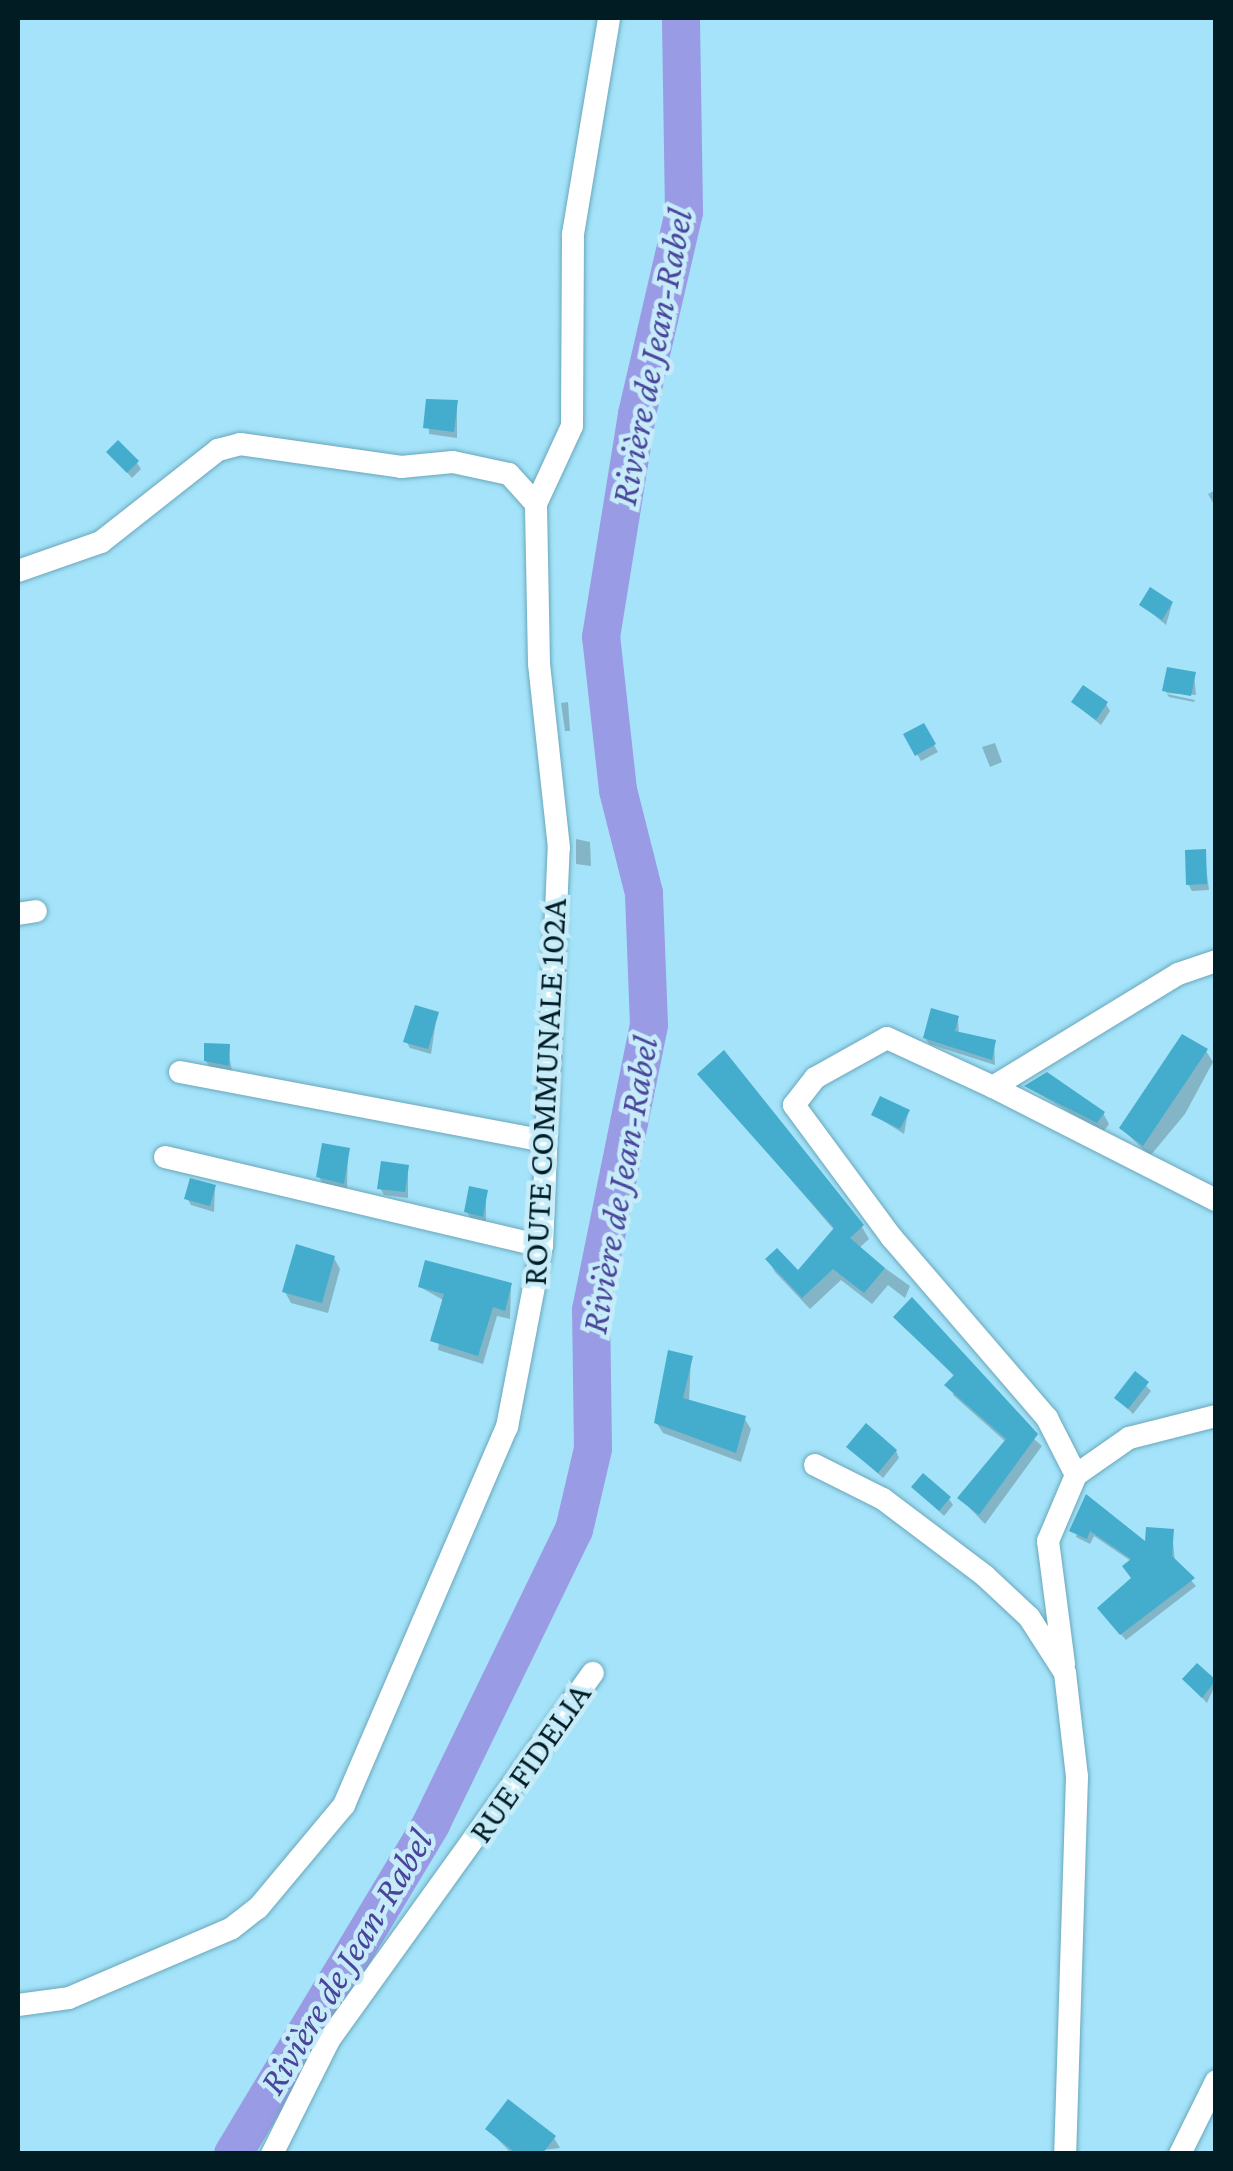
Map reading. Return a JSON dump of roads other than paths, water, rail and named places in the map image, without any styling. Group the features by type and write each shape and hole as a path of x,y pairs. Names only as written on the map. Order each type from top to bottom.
{"street":[{"name":"ROUTE COMMUNALE 102A","path":"18,2005 69,1998 232,1928 344,1804 507,1427 542,1246 559,848 539,663 536,504 572,426 572,234 609,18"},
{"path":"18,571 101,542 218,450 240,444 401,467 453,462 509,474 536,504"},
{"path":"992,1087 1178,974 1216,961"},
{"path":"1076,1475 1047,1418 892,1238 794,1104 814,1078 888,1038 1216,1200"},
{"path":"180,1072 545,1141"},
{"path":"164,1156 542,1246"},
{"path":"1065,2154 1077,1777 1048,1541 1076,1475 1129,1438 1216,1416"},
{"path":"815,1465 883,1500 986,1576 1029,1617 1065,1673"},
{"name":"RUE FIDELIA","path":"272,2154 329,2040 594,1673"},
{"path":"1180,2154 1216,2081"}],"waterway":[{"name":"Rivière de Jean-Rabel","path":"233,2154 431,1824 574,1530 593,1449 591,1310 649,1025 644,893 618,790 601,637 637,414 684,212 681,18"}]}
